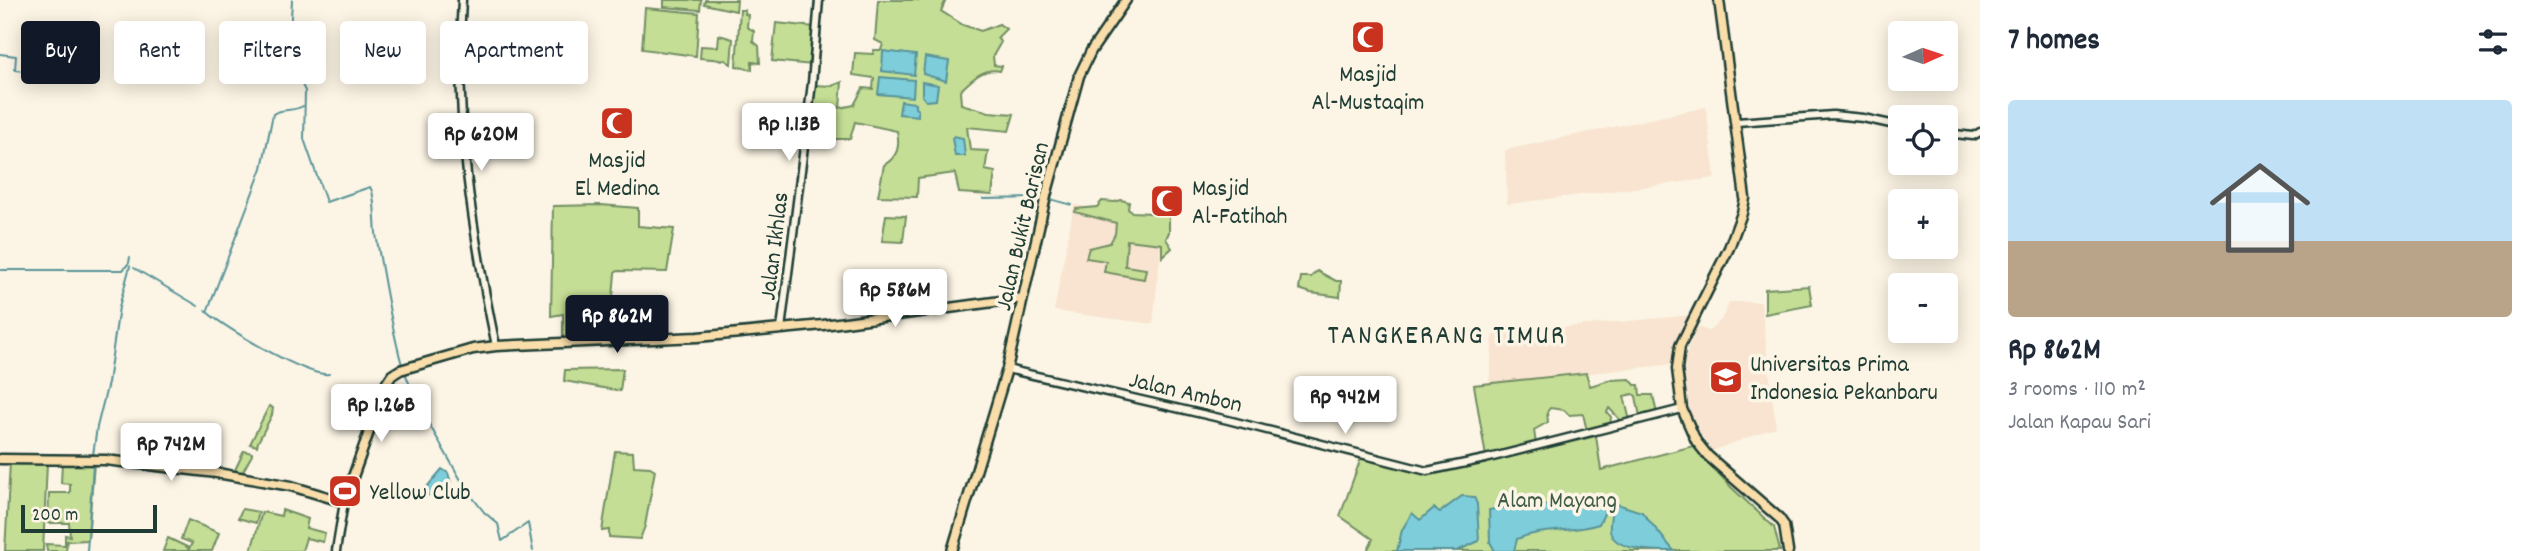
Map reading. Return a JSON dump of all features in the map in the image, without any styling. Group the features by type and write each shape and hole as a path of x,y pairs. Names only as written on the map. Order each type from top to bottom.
{"main road":[{"name":"Jalan Bukit Barisan","path":"952,551 1007,369 1046,196 1079,76 1091,51 1126,0"},
{"path":"1719,0 1737,122 1744,181 1744,209 1729,248 1680,346 1677,369 1682,409 1691,434 1708,456 1779,518 1784,525 1788,551"},
{"path":"0,459 104,460 217,473 291,486 344,502 386,384 392,375 400,370 473,349 496,346 689,338 1023,298"}],"street":[{"path":"462,0 459,73 466,158 484,288 496,346"},
{"name":"Jalan Ikhlas","path":"781,329 812,83 819,0"},
{"path":"1737,122 1833,115 1888,123"},
{"path":"1958,134 1973,136 1980,132"},
{"name":"Jalan Ambon","path":"1007,369 1164,404 1427,471 1682,409"},
{"path":"336,551 344,502"}],"shaded area":[{"path":"1706,107 1715,178 1507,204 1505,150"},
{"path":"1074,205 1164,219 1153,324 1054,311"},
{"name":"Universitas Prima Indonesia Pekanbaru","path":"1730,302 1761,302 1776,427 1712,451 1692,421 1688,410 1684,388 1685,357 1696,326 1709,331 1721,320"},
{"path":"1693,315 1675,364 1489,384 1493,334"}],"green space":[{"path":"664,0 701,0 700,10 664,7"},
{"path":"705,0 737,0 736,11 704,4"},
{"path":"878,0 946,0 941,11 963,25 981,31 999,24 1006,29 997,38 1001,42 993,56 994,65 1002,66 1000,71 983,73 960,91 961,104 989,112 1014,114 1009,131 967,127 970,150 988,151 985,170 995,172 992,195 959,193 955,173 918,178 917,197 878,196 884,165 897,151 897,131 855,122 850,139 808,137 815,85 832,86 842,82 840,108 854,105 863,88 873,89 874,78 853,75 855,53 873,54 874,50 881,50 883,44 875,40"},
{"path":"645,8 699,13 696,56 642,49"},
{"path":"740,10 745,10 748,15 747,27 754,31 753,41 759,46 760,63 752,62 752,70 736,66"},
{"path":"776,23 814,27 812,65 772,61"},
{"path":"719,35 733,39 731,64 725,60 700,58 701,46 718,47"},
{"path":"1102,201 1129,202 1128,209 1132,212 1152,213 1165,209 1169,212 1169,232 1166,239 1172,248 1162,257 1162,244 1127,240 1125,266 1146,269 1144,279 1104,272 1106,261 1086,258 1089,248 1110,243 1115,234 1116,223 1075,212 1076,209 1097,207"},
{"path":"601,205 638,208 638,226 674,229 667,272 618,271 615,273 613,297 602,307 589,309 588,339 563,340 563,314 551,316 553,206"},
{"path":"886,215 906,216 903,242 882,241"},
{"path":"1317,271 1341,281 1340,297 1299,289 1301,277 1311,277"},
{"path":"1809,286 1812,305 1765,314 1765,289"},
{"path":"623,369 620,391 564,381 565,370"},
{"path":"1586,373 1590,386 1610,380 1630,379 1635,385 1639,385 1640,395 1653,395 1657,414 1640,417 1636,396 1624,396 1630,421 1622,422 1609,408 1607,412 1611,417 1610,425 1587,431 1583,414 1569,415 1564,410 1550,408 1547,412 1548,422 1534,430 1536,445 1486,457 1474,385"},
{"path":"269,406 273,408 272,415 257,446 250,444"},
{"name":"Alam Mayang","path":"1596,436 1601,470 1693,446 1731,487 1774,527 1780,551 1367,551 1373,539 1340,516 1361,458 1424,474 1472,466"},
{"path":"244,451 252,455 242,473 234,472"},
{"path":"615,451 633,452 634,466 655,470 645,526 640,539 609,537 609,530 602,531"},
{"path":"62,462 94,463 88,540 67,541 66,551 47,551 46,544 65,545 65,535 70,536 69,523 48,523 49,493 70,493 70,484 61,483"},
{"path":"10,463 47,463 43,551 5,551"},
{"path":"242,509 259,512 256,523 238,518"},
{"path":"282,510 308,519 306,528 325,533 323,542 306,538 302,551 251,551 262,512 281,516"},
{"path":"188,520 219,533 212,551 188,551 192,543 181,539"},
{"path":"168,538 189,548 187,551 163,551"}],"water":[{"path":"883,51 916,55 914,75 882,71"},
{"path":"925,57 949,61 946,81 923,74"},
{"path":"880,77 914,80 913,97 878,94"},
{"path":"922,82 938,85 936,100 926,101 922,96"},
{"path":"901,101 915,103 918,116 899,114"},
{"path":"954,136 963,138 965,156 955,156"},
{"path":"442,469 448,473 451,483 435,496 428,495 426,488"},
{"path":"1462,496 1474,497 1477,504 1479,541 1457,551 1397,551 1402,530 1412,513 1420,520 1434,508 1440,512"},
{"path":"1534,502 1560,506 1605,505 1599,524 1527,536 1517,539 1514,551 1495,551 1490,542 1489,510"},
{"path":"1611,502 1642,512 1674,551 1636,548 1618,542 1610,530"}],"waterway":[{"path":"292,0 292,64 305,91 304,139 326,202 370,187 372,191 382,272 402,365"},
{"path":"0,54 16,56 15,70 21,71"},
{"path":"205,310 207,312 262,168 273,114 303,106"},
{"path":"983,199 1038,198"},
{"path":"1050,199 1072,205"},
{"path":"0,270 123,270 130,257"},
{"path":"93,455 108,383 119,307 130,266"},
{"path":"134,268 198,306"},
{"path":"207,312 285,360 318,373 329,374"},
{"path":"404,370 416,401 466,489 484,512 498,524 502,541 528,523 533,551"},
{"path":"87,551 93,465"}],"place":[{"name":"Masjid Al-Mustaqim","path":"1368,37"},
{"name":"Masjid El Medina","path":"617,123"},
{"name":"Masjid Al-Fatihah","path":"1167,201"},
{"name":"Universitas Prima Indonesia Pekanbaru","path":"1726,377"},
{"name":"Yellow Club","path":"345,491"}],"district":[{"name":"TANGKERANG TIMUR","path":"1447,333"}]}
